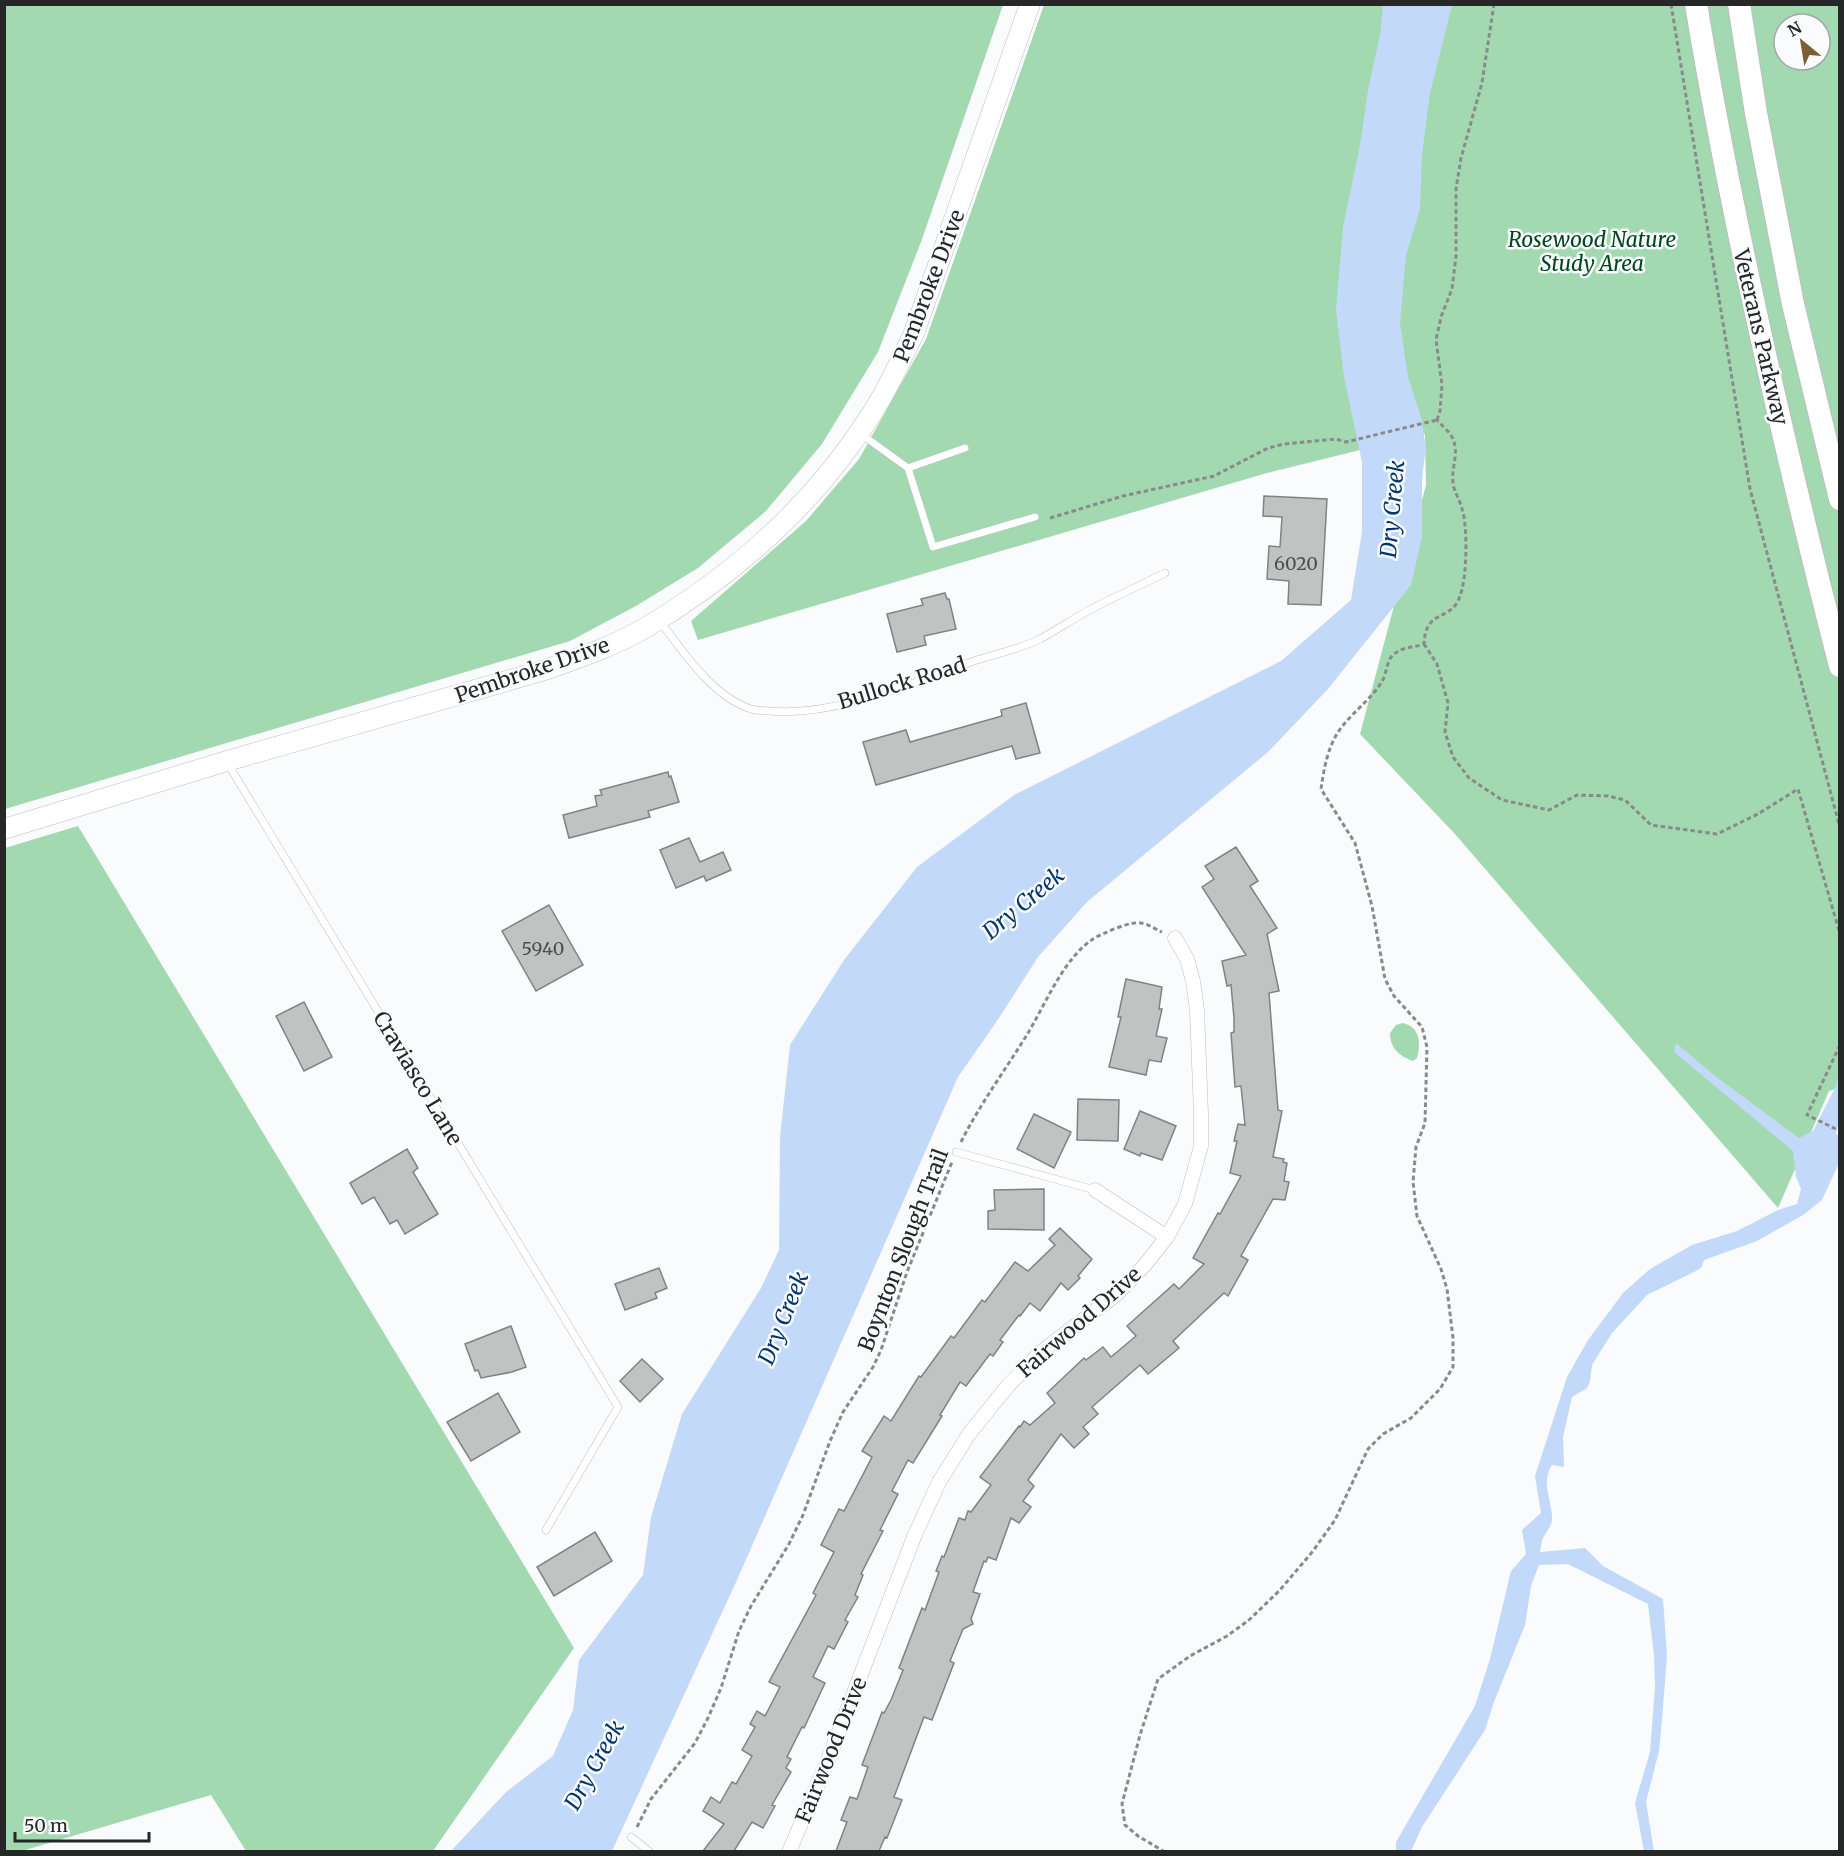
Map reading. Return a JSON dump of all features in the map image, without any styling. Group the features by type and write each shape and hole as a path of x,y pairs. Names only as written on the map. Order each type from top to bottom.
{"main road":[{"name":"Veterans Parkway","path":"1696,4 1716,123 1755,314 1839,666"},
{"name":"Veterans Parkway","path":"1739,4 1756,113 1793,304 1839,499"}],"street":[{"name":"Pembroke Drive","path":"4,829 227,761 545,670 619,641 659,619 696,596 758,547 820,484 859,433 893,377 914,333 1030,4"},
{"name":"Fairwood Drive","path":"789,1851 828,1761 914,1537 939,1482 969,1434 1006,1388 1041,1352 1117,1294 1144,1266 1167,1237 1185,1204 1201,1146 1197,1010 1187,959 1175,938"},
{"path":"1095,1190 1167,1237"}],"lane":[{"path":"859,433 908,468 933,547 1035,517"},
{"path":"908,468 965,448"},
{"name":"Bullock Road","path":"659,619 695,667 719,692 751,709 786,712 814,709 866,698 905,687 973,661 1013,650 1039,639 1100,605 1165,573"},
{"name":"Craviasco Lane","path":"227,761 618,1407 546,1530"},
{"path":"956,1152 1095,1190"},
{"path":"630,1837 650,1851"}],"path":[{"path":"1437,420 1442,385 1436,340 1441,317 1452,289 1456,256 1456,189 1461,158 1482,83 1494,4"},
{"path":"1671,4 1750,489 1839,828"},
{"path":"1050,518 1124,496 1214,477 1268,448 1284,444 1336,439 1346,442 1437,420"},
{"path":"1437,420 1452,437 1456,454 1452,467 1453,485 1466,523 1463,585 1460,599 1448,612 1428,623 1424,632 1424,644 1437,664 1448,703 1445,732 1453,757 1469,778 1502,800 1549,810 1577,795 1608,796 1625,800 1652,825 1717,834 1758,814 1798,789 1839,934"},
{"path":"1165,1851 1138,1836 1125,1825 1122,1804 1158,1679 1190,1656 1249,1620 1280,1590 1313,1551 1335,1520 1368,1449 1383,1434 1411,1418 1440,1389 1453,1367 1453,1338 1447,1289 1441,1269 1416,1216 1413,1182 1416,1147 1425,1123 1426,1047 1422,1027 1394,996 1385,980 1372,906 1355,843 1321,789 1328,754 1341,728 1383,681 1392,656 1406,647 1424,644"},
{"name":"Boynton Slough Trail","path":"630,1837 651,1800 694,1743 708,1718 721,1688 739,1631 803,1515 843,1412 873,1367 881,1350 907,1272 956,1152 975,1114 1004,1071 1063,973 1079,951 1092,939 1139,922 1175,938"},
{"path":"1839,1045 1807,1115 1839,1131"}],"green space":[{"path":"5,4 1003,5 921,242 878,352 822,444 766,511 698,568 636,606 570,641 5,809"},
{"name":"Rosewood Nature Study Area","path":"1044,5 1839,5 1839,1088 1829,1091 1778,1208 1455,834 1360,734 1426,485 1425,434 1267,473 698,640 691,621 806,521 859,459 926,339"},
{"path":"78,826 574,1648 433,1851 246,1851 211,1795 22,1851 5,1851 5,848"},
{"path":"1403,1023 1413,1028 1418,1036 1417,1058 1413,1061 1400,1054 1392,1043 1390,1033 1396,1025"}],"water":[{"name":"Dry Creek","path":"1383,5 1452,5 1430,93 1422,154 1420,209 1406,255 1400,323 1408,377 1421,417 1426,447 1422,479 1422,537 1411,585 1328,689 1268,752 1087,902 1038,957 958,1077 737,1580 612,1851 451,1851 506,1792 553,1756 573,1710 579,1660 643,1575 651,1517 682,1414 761,1288 779,1250 780,1137 790,1045 844,960 917,867 1014,795 1281,661 1351,600 1362,532 1362,462 1344,377 1336,310 1343,227 1380,35"},
{"path":"1676,1043 1715,1076 1799,1138 1813,1131 1836,1086 1839,1073 1839,1121 1836,1134 1839,1136 1839,1163 1822,1200 1803,1215 1757,1241 1704,1260 1702,1267 1696,1271 1647,1295 1612,1333 1592,1365 1587,1388 1572,1397 1563,1437 1564,1467 1552,1465 1547,1477 1552,1519 1542,1540 1540,1552 1585,1548 1603,1566 1663,1599 1667,1655 1662,1720 1659,1751 1646,1802 1654,1851 1644,1851 1635,1803 1650,1752 1655,1687 1648,1604 1568,1564 1539,1565 1531,1586 1525,1625 1485,1730 1422,1827 1411,1851 1396,1851 1396,1842 1475,1706 1490,1659 1511,1571 1526,1554 1522,1530 1541,1513 1535,1476 1567,1377 1588,1340 1623,1293 1650,1269 1692,1245 1737,1231 1778,1210 1797,1204 1801,1189 1796,1177 1793,1151 1674,1052"}],"building":[{"path":"1264,496 1327,499 1321,605 1288,604 1289,581 1267,579 1269,546 1280,547 1282,517 1263,516"},
{"path":"945,593 949,599 956,629 924,636 926,645 897,652 887,614 923,605 921,599"},
{"path":"1026,703 1040,753 1016,759 1012,746 876,785 863,742 906,730 910,742 1002,716 1001,710"},
{"path":"668,772 679,802 648,811 650,817 569,838 563,815 597,806 595,796 602,795 600,790"},
{"path":"689,838 700,862 723,852 731,870 706,881 704,876 676,888 660,850"},
{"path":"1236,847 1258,881 1250,886 1277,928 1267,934 1279,991 1269,993 1278,1110 1282,1111 1273,1157 1284,1159 1283,1162 1287,1163 1284,1181 1289,1182 1285,1200 1273,1199 1241,1256 1248,1260 1228,1296 1224,1293 1173,1341 1179,1348 1148,1374 1140,1365 1092,1407 1098,1414 1083,1427 1089,1434 1074,1448 1061,1434 1028,1480 1034,1486 1023,1501 1031,1507 1019,1523 1011,1518 996,1560 988,1557 986,1562 984,1561 973,1592 980,1594 971,1619 973,1624 963,1629 950,1661 954,1663 932,1720 924,1717 894,1797 902,1800 887,1838 885,1837 879,1851 836,1851 847,1822 841,1820 850,1797 857,1799 868,1767 862,1765 882,1712 884,1713 891,1700 903,1670 899,1668 922,1608 925,1610 939,1572 936,1571 942,1556 944,1557 959,1518 965,1520 968,1511 971,1512 991,1485 980,1477 1024,1421 1030,1425 1055,1403 1047,1393 1084,1358 1086,1360 1103,1347 1111,1357 1136,1336 1127,1326 1174,1284 1179,1289 1204,1264 1193,1258 1241,1176 1230,1173 1238,1124 1245,1125 1241,1086 1235,1087 1231,1033 1234,1032 1234,1018 1231,985 1227,986 1222,961 1246,955 1202,887 1214,879 1205,866"},
{"path":"549,905 583,965 536,991 502,931"},
{"path":"1126,979 1162,987 1159,1009 1162,1009 1156,1036 1167,1038 1161,1062 1149,1060 1146,1075 1109,1067 1121,1017 1118,1017"},
{"path":"304,1002 332,1057 304,1071 276,1016"},
{"path":"1078,1099 1119,1100 1118,1141 1077,1140"},
{"path":"1140,1111 1176,1126 1162,1160 1141,1153 1140,1156 1124,1149"},
{"path":"1034,1114 1071,1132 1054,1168 1017,1149"},
{"path":"407,1149 418,1168 413,1172 438,1214 405,1234 397,1220 390,1224 374,1197 362,1204 350,1183"},
{"path":"1044,1189 1044,1230 988,1229 988,1211 995,1210 994,1190"},
{"path":"1060,1228 1092,1259 1078,1276 1080,1278 1068,1290 1061,1283 1040,1311 1030,1303 1019,1315 1000,1340 1003,1342 993,1356 990,1354 966,1386 960,1382 913,1463 908,1460 892,1491 898,1494 880,1530 883,1531 861,1574 863,1575 855,1595 858,1597 845,1620 848,1622 834,1649 828,1646 813,1677 825,1683 804,1728 802,1727 787,1757 791,1759 786,1768 791,1772 772,1805 775,1806 763,1828 752,1822 734,1851 703,1851 724,1824 703,1811 711,1797 720,1803 732,1782 736,1784 752,1756 742,1750 755,1727 750,1724 757,1711 765,1716 780,1687 769,1682 816,1595 813,1593 834,1552 821,1545 839,1509 844,1511 872,1457 862,1451 884,1416 891,1421 919,1376 921,1377 951,1336 954,1338 982,1300 985,1302 1015,1262 1028,1271 1055,1245 1049,1239"},
{"path":"659,1268 667,1288 655,1293 657,1298 625,1310 615,1284"},
{"path":"511,1326 526,1367 481,1378 478,1370 475,1371 465,1344"},
{"path":"642,1359 663,1379 640,1402 620,1381"},
{"path":"498,1393 520,1432 471,1461 447,1422"},
{"path":"595,1532 612,1561 554,1596 537,1567"}]}
